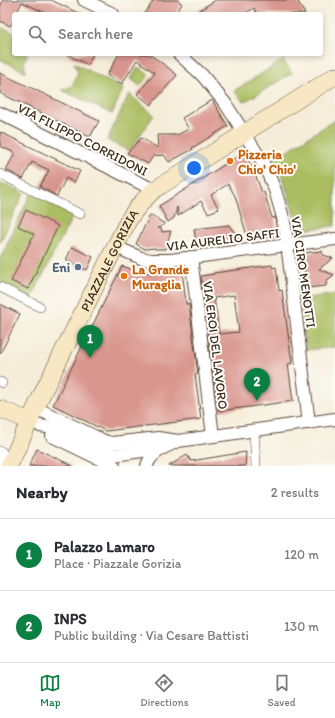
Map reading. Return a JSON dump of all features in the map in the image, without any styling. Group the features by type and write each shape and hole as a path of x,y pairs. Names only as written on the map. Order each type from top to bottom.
{"main road":[{"name":"PIAZZALE GORIZIA","path":"9,466 35,418 128,221 143,200 154,190 335,76"},
{"path":"0,409 35,418"}],"street":[{"path":"84,0 109,12"},
{"name":"VIA CIRO MENOTTI","path":"181,56 214,88 225,103 262,162 275,190 282,214 287,245 309,423"},
{"name":"VIA FILIPPO CORRIDONI","path":"0,113 154,190"},
{"path":"0,174 80,214"},
{"name":"VIA AURELIO SAFFI","path":"116,247 141,258 151,260 171,260 335,239"},
{"name":"VIA EROI DEL LAVORO","path":"191,257 213,436"},
{"path":"0,287 40,307"},
{"path":"35,418 112,443 158,438 178,441 335,419"},
{"path":"35,418 110,454 163,448"},
{"path":"35,418 50,435 114,466"},
{"path":"254,431 256,466"},
{"path":"147,466 147,463 152,456 163,448 178,441"},
{"path":"0,454 2,466"}],"green space":[{"path":"0,27 12,32 12,56 27,56 24,62 26,72 0,59"},
{"path":"283,60 292,73 244,102 234,91"},
{"path":"74,63 123,89 112,114 62,90 72,86 78,73"},
{"path":"138,67 149,75 140,86 131,79"},
{"path":"129,94 154,115 129,151 107,140"},
{"path":"335,120 335,226 301,230 298,229 285,184 274,159"},
{"path":"0,182 24,193 0,243"},
{"path":"31,193 74,213 31,299 0,284 0,259"},
{"path":"335,294 335,347 306,350 300,299"}],"building":[{"path":"3,0 51,0 76,12 44,12 22,2 17,12 12,12 12,22 10,26 0,21 0,7"},
{"path":"154,0 178,0 182,4 176,12 145,12"},
{"path":"216,0 297,0 304,12 256,12 254,8 247,12 196,12"},
{"path":"70,56 92,56 88,65"},
{"path":"118,56 152,56 177,75 151,105 137,94 155,73 137,60 122,84 107,75"},
{"path":"0,73 99,121 90,137 0,93"},
{"path":"212,100 228,126 192,148 193,149 169,162 164,155 153,156 148,164 127,153 141,138 158,148 157,135 177,135 189,129 182,118"},
{"path":"0,132 80,171 74,183 66,178 57,196 40,187 49,170 32,162 23,179 6,170 15,153 0,146"},
{"path":"243,153 253,168 262,193 264,192 272,218 275,217 277,236 248,239 235,196 228,184 211,195 219,209 208,213 201,201 178,216 177,207 174,218 168,222 159,206"},
{"path":"26,210 58,226 28,289 11,281 34,234 18,226"},
{"path":"150,215 165,224 158,228 161,228 162,232 171,231 165,249 145,249 136,244"},
{"path":"229,225 239,240 197,247 194,229"},
{"path":"72,247 93,257 87,270 66,260"},
{"path":"322,251 323,255 333,258 319,269 334,275 326,281 326,286 307,288 303,253"},
{"path":"272,265 272,268 276,267 279,291 282,290 292,363 288,364 293,401 219,411 201,276","holes":["234,295 239,332 219,334 214,298"]},
{"path":"122,266 151,273 182,269 186,304 189,304 198,374 195,374 201,419 106,431 53,405"},
{"path":"0,304 20,314 0,354"},
{"path":"37,449 73,466 29,466"},
{"path":"246,452 245,466 169,466 187,455 191,461"}],"place":[{"name":"Pizzeria Chio' Chio'","path":"230,161"},
{"name":"Eni","path":"78,267"},
{"name":"La Grande Muraglia","path":"124,276"},
{"name":"Palazzo Lamaro","path":"90,358"},
{"name":"INPS","path":"257,401"}]}
